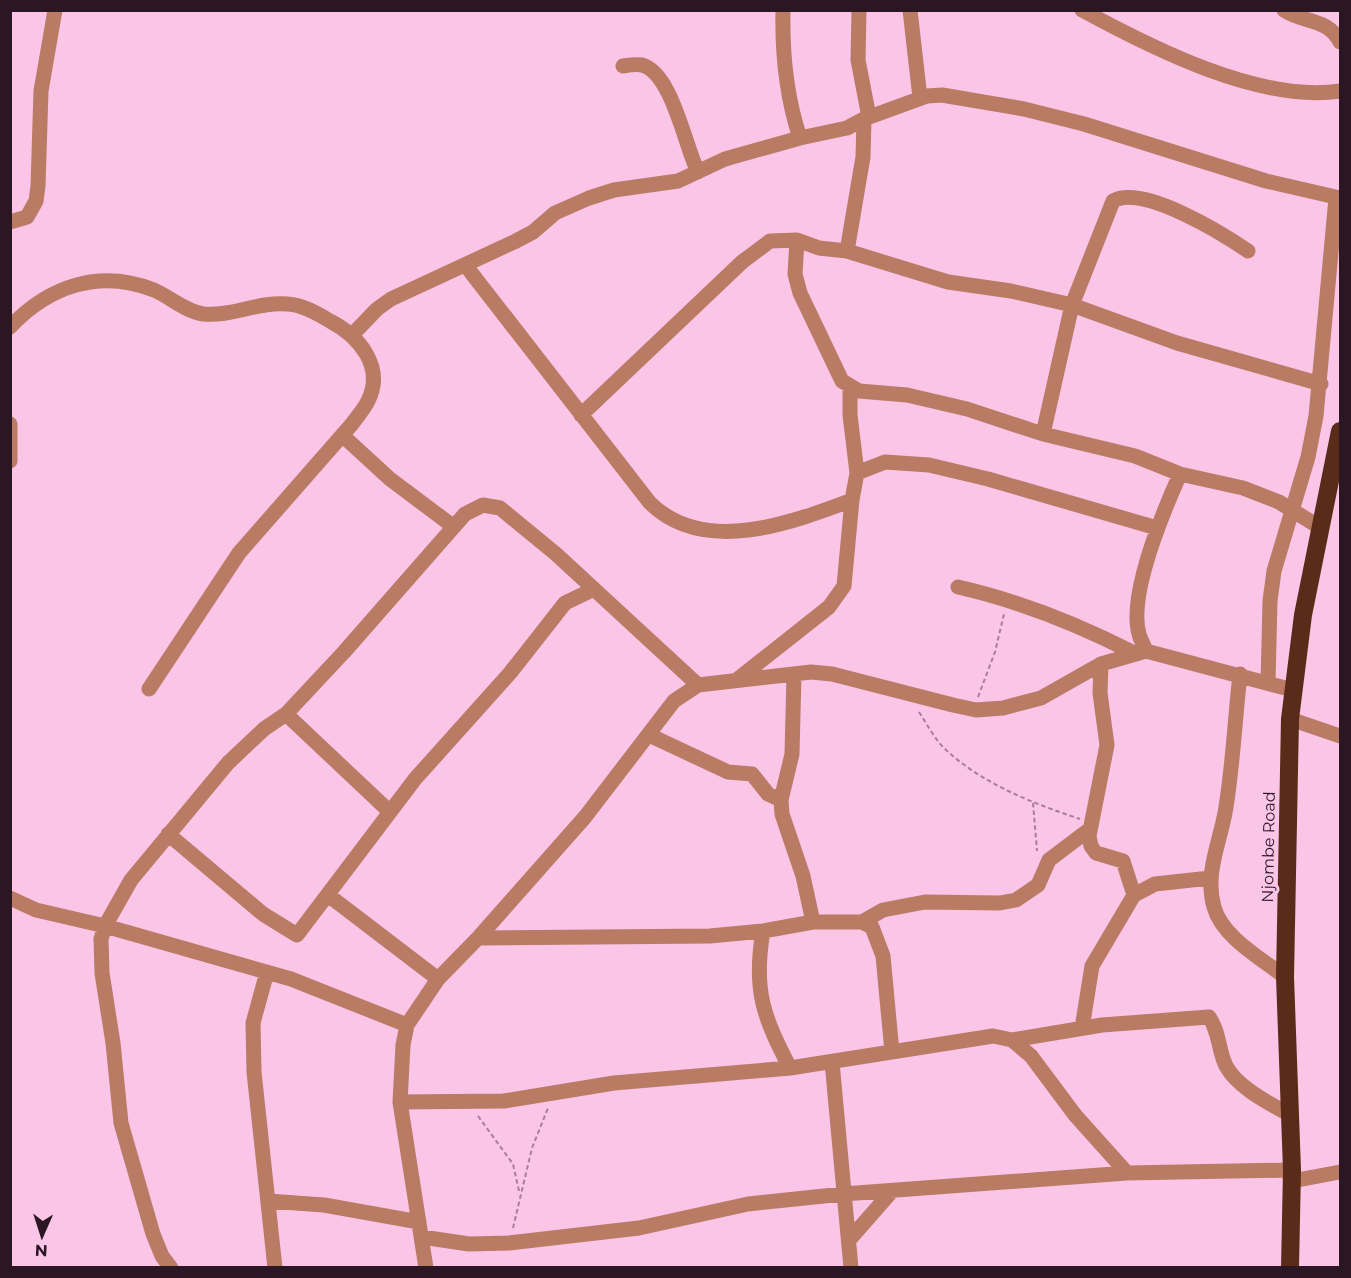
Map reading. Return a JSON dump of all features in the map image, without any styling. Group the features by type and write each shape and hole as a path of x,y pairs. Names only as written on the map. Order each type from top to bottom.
{"highway":[{"name":"Njombe Road","path":"1290,1268 1292,1175 1285,977 1290,719 1303,615 1321,528 1337,466 1341,431"}],"street":[{"path":"10,222 27,217 36,201 41,91 55,10"},
{"path":"783,10 785,69 791,110 800,138"},
{"path":"847,251 863,157 866,118 858,60 860,10"},
{"path":"910,10 920,98"},
{"path":"1082,10 1140,42 1263,87 1308,94 1341,91"},
{"path":"1284,10 1299,18 1317,21 1329,27 1341,42"},
{"path":"1325,10 1329,27"},
{"path":"623,66 642,65 650,69 666,88 672,98 686,148 698,172"},
{"path":"352,335 391,298 466,266 533,232 555,213 589,198 614,190 678,181 725,159 800,138 847,128 866,118 920,98 942,95 1024,109 1084,124 1238,173 1338,198 1321,384 1308,457 1291,508 1273,581 1268,683"},
{"path":"1043,434 1072,305 1113,201 1119,197 1129,196 1196,218 1248,251"},
{"path":"581,415 742,262 770,242 797,240 819,248 847,251 948,282 1011,291 1072,305 1177,343 1321,384"},
{"path":"797,240 795,274 800,293 842,381 850,388 907,395 957,406 1043,434 1096,445 1180,474 1243,488 1291,508 1321,528"},
{"path":"466,266 650,503 670,520 679,524 730,531 754,529 788,524 852,500"},
{"path":"10,327 35,305 68,288 94,280 128,280 157,291 202,314 272,303 291,304 313,311 352,335 364,347 371,362 373,383 369,401 239,553 149,689"},
{"path":"737,680 838,598 844,586 852,500 857,473 850,415 850,388"},
{"path":"10,424 10,461"},
{"path":"342,435 390,479 454,527"},
{"path":"857,473 885,462 929,465 988,478 1157,528"},
{"path":"1140,652 1138,614 1142,580 1157,528 1180,474"},
{"path":"171,1268 162,1256 153,1234 120,1123 113,1043 102,973 101,939 105,926 131,880 228,764 264,729 286,714 465,514 483,505 500,508 594,589 698,686"},
{"path":"958,587 1007,599 1081,626 1140,652 1240,674 1293,690"},
{"path":"168,834 263,914 297,935 415,779 510,673 565,603 594,589"},
{"path":"426,1268 400,1102 402,1045 407,1025 438,979 478,938 585,817 674,701 698,686 811,672 832,674 976,710 1003,708 1041,698 1101,664 1140,652"},
{"path":"1101,664 1100,693 1107,745 1091,826 1091,846 1096,853 1117,857 1126,865 1134,895"},
{"path":"794,674 792,754 781,800 782,814 803,876 813,922"},
{"path":"1240,674 1226,807 1210,878 1214,908 1227,929 1247,949 1285,977"},
{"path":"286,714 390,812"},
{"path":"1290,719 1341,736"},
{"path":"649,735 728,772 752,774 768,794 781,800"},
{"path":"862,922 883,910 925,902 1000,903 1016,900 1038,885 1049,860 1091,826"},
{"path":"1082,1028 1092,966 1134,895 1155,884 1210,878"},
{"path":"328,895 438,979"},
{"path":"10,898 36,910 105,926 267,972 407,1025"},
{"path":"478,938 710,936 763,931 813,922 862,922 872,927 879,939 883,956 892,1052"},
{"path":"763,931 758,957 761,1000 775,1039 790,1068"},
{"path":"262,1268 275,1262 254,1072 253,1023 267,972"},
{"path":"400,1102 504,1101 614,1083 790,1068 993,1036 1012,1040 1082,1028 1209,1017 1215,1026 1226,1065 1232,1074 1263,1099 1290,1114"},
{"path":"1012,1040 1031,1056 1075,1115 1127,1173"},
{"path":"832,1062 851,1268"},
{"path":"268,1201 324,1205 469,1244 509,1243 639,1228 748,1204 843,1194 1127,1173 1292,1175 1341,1172"},
{"path":"849,1240 892,1191"}],"path":[{"path":"976,710 982,683 995,652 1007,599"},
{"path":"906,692 944,748 970,768 1033,804 1091,826"},
{"path":"1033,804 1035,845 1044,868"},
{"path":"509,1243 532,1148 555,1093"},
{"path":"465,1102 490,1129 513,1164 520,1193"}]}
